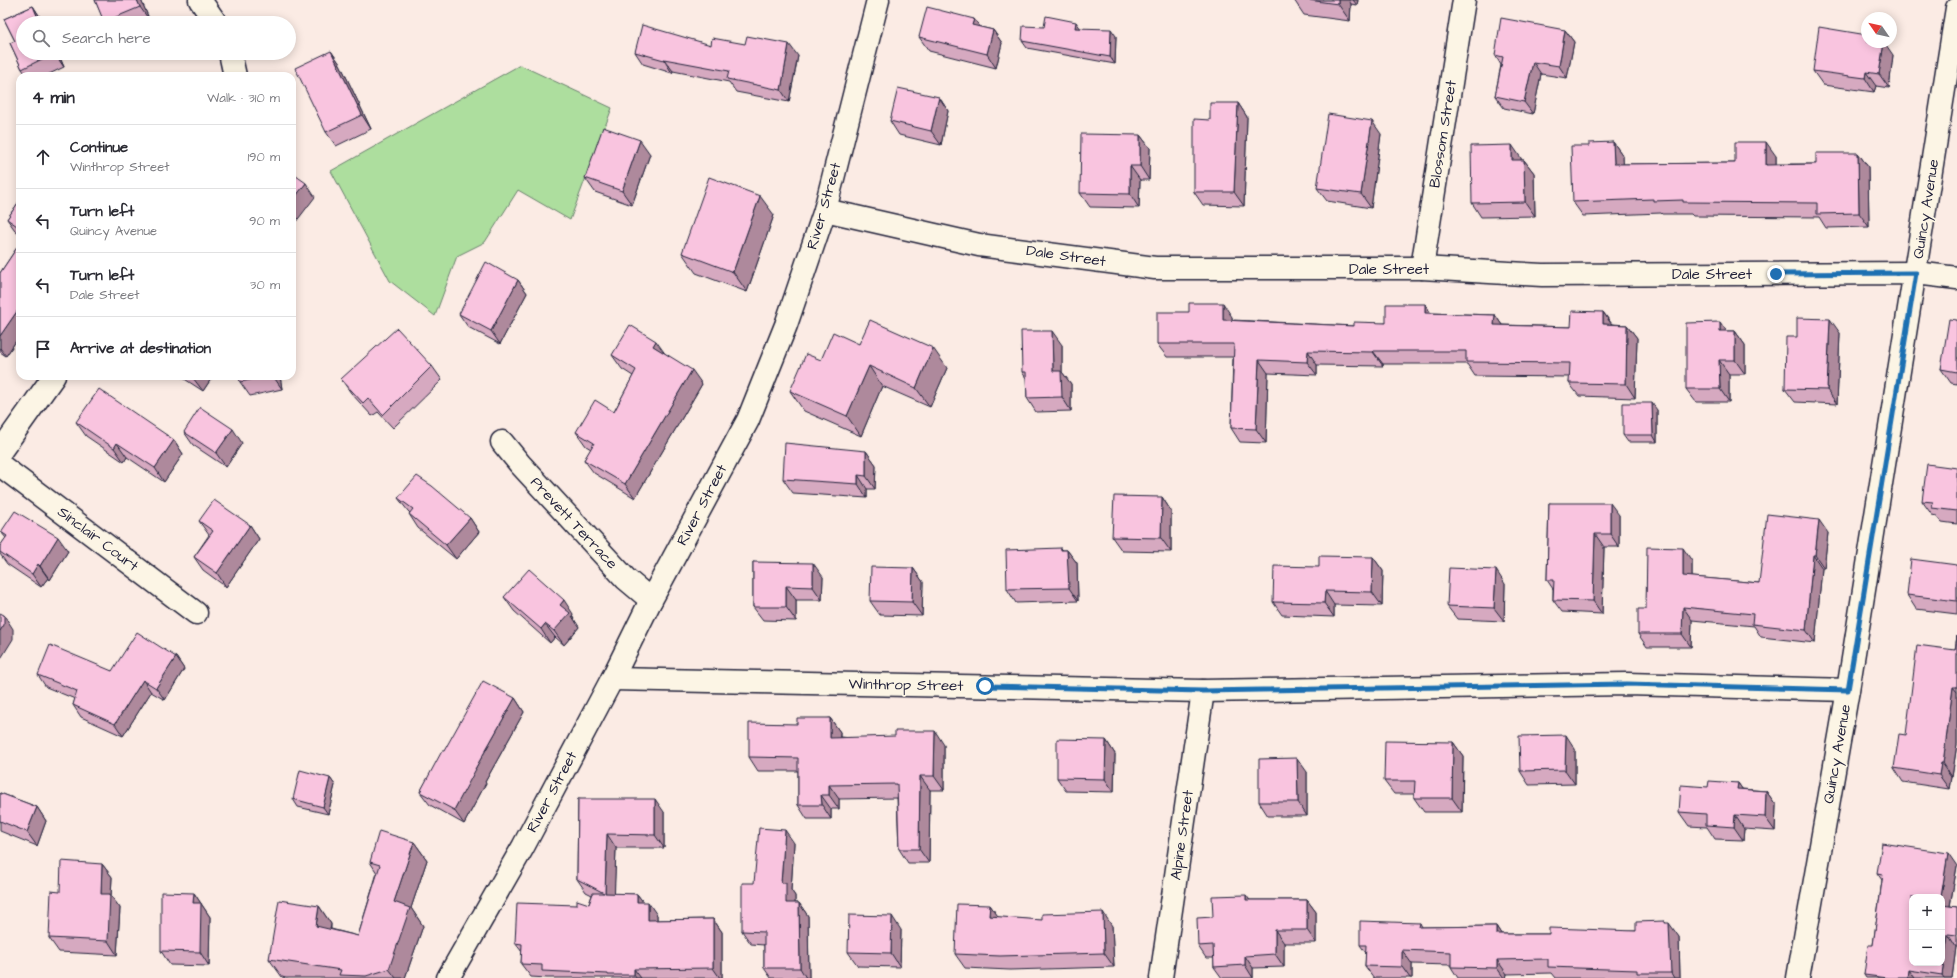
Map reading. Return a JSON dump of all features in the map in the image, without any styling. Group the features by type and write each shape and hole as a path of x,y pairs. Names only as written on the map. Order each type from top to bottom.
{"street":[{"path":"200,0 211,16"},
{"name":"River Street","path":"448,978 523,847 612,679 651,600 748,420 786,325 825,210 878,0"},
{"name":"Blossom Street","path":"1422,268 1464,0"},
{"name":"Quincy Avenue","path":"1798,978 1848,690 1916,273 1957,8"},
{"path":"232,60 234,72"},
{"name":"Dale Street","path":"825,210 979,245 1154,268 1422,268 1542,275 1916,273 1957,278"},
{"path":"0,452 51,380"},
{"name":"Prevett Terrace","path":"502,442 520,464 616,568 651,600"},
{"name":"Sinclair Court","path":"0,465 196,613"},
{"name":"Winthrop Street","path":"612,679 1203,691 1627,684 1848,690"},
{"name":"Alpine Street","path":"1161,978 1203,691"}],"green space":[{"path":"520,65 612,108 570,220 518,190 485,242 457,256 435,316 390,281 331,171"}],"building":[{"path":"95,0 137,0 140,7 118,16 102,16"},
{"path":"1308,0 1338,0 1338,4"},
{"path":"33,6 37,16 16,16 16,56 10,43 15,41 4,19"},
{"path":"927,7 974,19 972,25 993,30 987,54 919,37"},
{"path":"1046,16 1076,22 1075,28 1111,29 1110,57 1022,41 1023,26 1044,27"},
{"path":"1501,18 1565,30 1559,66 1533,62 1524,102 1495,96 1503,57 1495,55"},
{"path":"642,25 711,45 712,38 745,44 747,36 789,44 781,90 727,79 729,71 664,60 635,52"},
{"path":"1819,27 1861,34 1861,48 1883,48 1879,74 1866,72 1865,78 1813,71"},
{"path":"331,51 362,115 326,132 295,68"},
{"path":"18,60 40,60 22,69"},
{"path":"898,88 939,97 931,131 890,121"},
{"path":"1210,103 1238,103 1234,192 1194,192 1194,119 1210,120"},
{"path":"1328,114 1372,121 1361,194 1317,188"},
{"path":"603,127 640,140 622,191 585,178"},
{"path":"1081,134 1140,135 1140,166 1130,166 1130,194 1080,193"},
{"path":"1613,142 1614,164 1735,163 1735,142 1766,142 1766,165 1816,164 1816,153 1858,153 1859,213 1817,214 1817,203 1683,202 1683,200 1653,201 1653,199 1573,202 1571,146 1589,146 1589,143"},
{"path":"1512,145 1512,160 1524,160 1525,202 1472,203 1471,146"},
{"path":"296,176 306,183 296,196"},
{"path":"709,177 760,196 733,272 682,253"},
{"path":"16,206 16,225 7,219"},
{"path":"16,249 16,313 0,336 0,273"},
{"path":"486,262 518,280 491,331 459,314"},
{"path":"1189,303 1223,303 1223,320 1354,326 1354,322 1386,323 1386,304 1425,304 1425,313 1495,315 1494,325 1571,327 1572,311 1603,312 1603,324 1627,325 1626,384 1569,383 1570,363 1466,362 1466,351 1308,351 1307,362 1259,360 1256,429 1231,428 1234,344 1157,344 1157,312 1189,312"},
{"path":"1797,318 1830,319 1827,390 1785,389 1786,337 1797,337"},
{"path":"1949,319 1957,320 1957,372 1941,369"},
{"path":"870,320 933,348 916,388 869,366 847,416 790,391 806,354 821,360 833,332 859,344"},
{"path":"1720,322 1720,331 1735,331 1735,360 1719,360 1720,389 1686,389 1686,323"},
{"path":"630,325 656,341 653,346 692,370 625,484 584,460 594,443 576,432 595,400 614,412 636,370 612,355"},
{"path":"397,328 432,366 383,415 368,398 363,403 341,379"},
{"path":"1021,331 1052,331 1053,371 1061,371 1062,397 1027,398 1026,372 1022,372"},
{"path":"99,389 174,440 155,468 117,443 114,448 76,422"},
{"path":"1623,403 1652,403 1653,435 1623,435"},
{"path":"200,407 233,429 216,453 184,432"},
{"path":"785,443 866,451 866,476 858,475 858,484 783,479"},
{"path":"1927,464 1957,468 1957,511 1932,508 1933,502 1922,501"},
{"path":"417,476 432,486 470,518 446,545 409,514 413,509 398,498"},
{"path":"1114,496 1162,497 1161,538 1112,537"},
{"path":"214,500 250,525 217,573 194,557 213,531 199,521"},
{"path":"1549,503 1610,503 1610,534 1595,534 1593,601 1553,600 1554,580 1547,580"},
{"path":"15,511 58,537 40,566 38,564 32,574 0,552 0,546 7,536 1,532"},
{"path":"1767,514 1819,520 1815,555 1813,555 1806,630 1752,624 1753,614 1683,607 1682,634 1638,634 1638,609 1646,609 1647,547 1683,548 1683,576 1759,583"},
{"path":"1061,548 1061,550 1067,550 1069,588 1007,589 1006,550"},
{"path":"1319,556 1373,557 1372,592 1325,591 1324,603 1273,602 1274,566 1319,567"},
{"path":"1911,559 1957,565 1957,601 1907,595"},
{"path":"753,562 813,563 813,587 786,586 786,607 753,607"},
{"path":"871,567 913,568 912,602 870,601"},
{"path":"1449,568 1496,570 1494,608 1447,606"},
{"path":"529,569 564,600 560,605 570,613 554,631 545,624 541,629 504,597"},
{"path":"0,613 4,615 4,625 0,631"},
{"path":"137,632 176,657 156,688 143,680 115,724 73,705 77,691 38,675 50,645 112,671"},
{"path":"1957,636 1957,687 1953,687 1943,763 1941,763 1939,775 1894,768 1899,734 1906,735 1917,645 1955,650"},
{"path":"483,681 515,698 454,810 420,792"},
{"path":"797,718 830,718 830,738 895,736 895,731 935,731 934,776 920,776 919,849 899,849 897,784 829,785 829,795 821,795 822,805 798,805 798,758 749,757 749,723 797,724"},
{"path":"1566,735 1565,770 1520,771 1519,736"},
{"path":"1057,739 1106,740 1105,779 1057,778"},
{"path":"1385,741 1453,742 1452,798 1414,798 1415,781 1384,781"},
{"path":"1297,758 1298,802 1259,802 1259,759"},
{"path":"300,770 330,778 323,807 293,799"},
{"path":"1709,781 1738,783 1737,789 1766,791 1765,817 1735,815 1734,827 1706,825 1706,814 1679,812 1681,785 1708,787"},
{"path":"0,793 37,807 27,832 0,821"},
{"path":"578,799 655,799 655,835 607,834 605,893 637,894 637,902 648,902 648,920 713,919 713,968 634,969 634,975 608,975 542,971 542,965 521,964 522,944 515,943 517,903 577,905 577,900 589,904 593,893 604,893 577,879"},
{"path":"759,828 785,830 781,883 786,883 786,903 799,903 800,968 764,968 764,932 742,931 742,883 754,883"},
{"path":"379,831 414,842 394,902 410,908 389,969 366,976 339,975 341,970 269,959 279,900 319,906 316,926 358,936 380,865 370,862"},
{"path":"1882,843 1948,853 1941,894 1909,894 1909,966 1943,966 1942,975 1909,970 1908,978 1888,978 1864,975 1868,945 1873,945 1883,874 1877,873"},
{"path":"61,861 102,864 101,894 110,894 108,941 49,938 51,891 60,892"},
{"path":"161,892 194,893 193,903 201,903 200,952 161,951"},
{"path":"1246,895 1246,900 1307,900 1307,930 1275,930 1275,954 1245,956 1245,965 1214,967 1213,945 1198,946 1197,918 1213,917 1212,896"},
{"path":"957,904 990,905 989,916 1042,920 1042,914 1103,912 1104,953 1000,956 955,954"},
{"path":"1945,905 1957,907 1957,935 1948,934 1945,954"},
{"path":"849,915 892,916 891,953 848,952"},
{"path":"1360,921 1420,923 1419,927 1496,926 1496,934 1549,934 1549,928 1636,931 1636,922 1664,921 1664,923 1669,923 1671,973 1637,973 1637,970 1548,967 1548,959 1497,960 1497,968 1451,967 1451,952 1402,950 1402,967 1365,966 1366,945 1360,945"}],"route":[{"path":"985,686 1203,691 1627,684 1848,690 1916,273 1776,274"}]}
